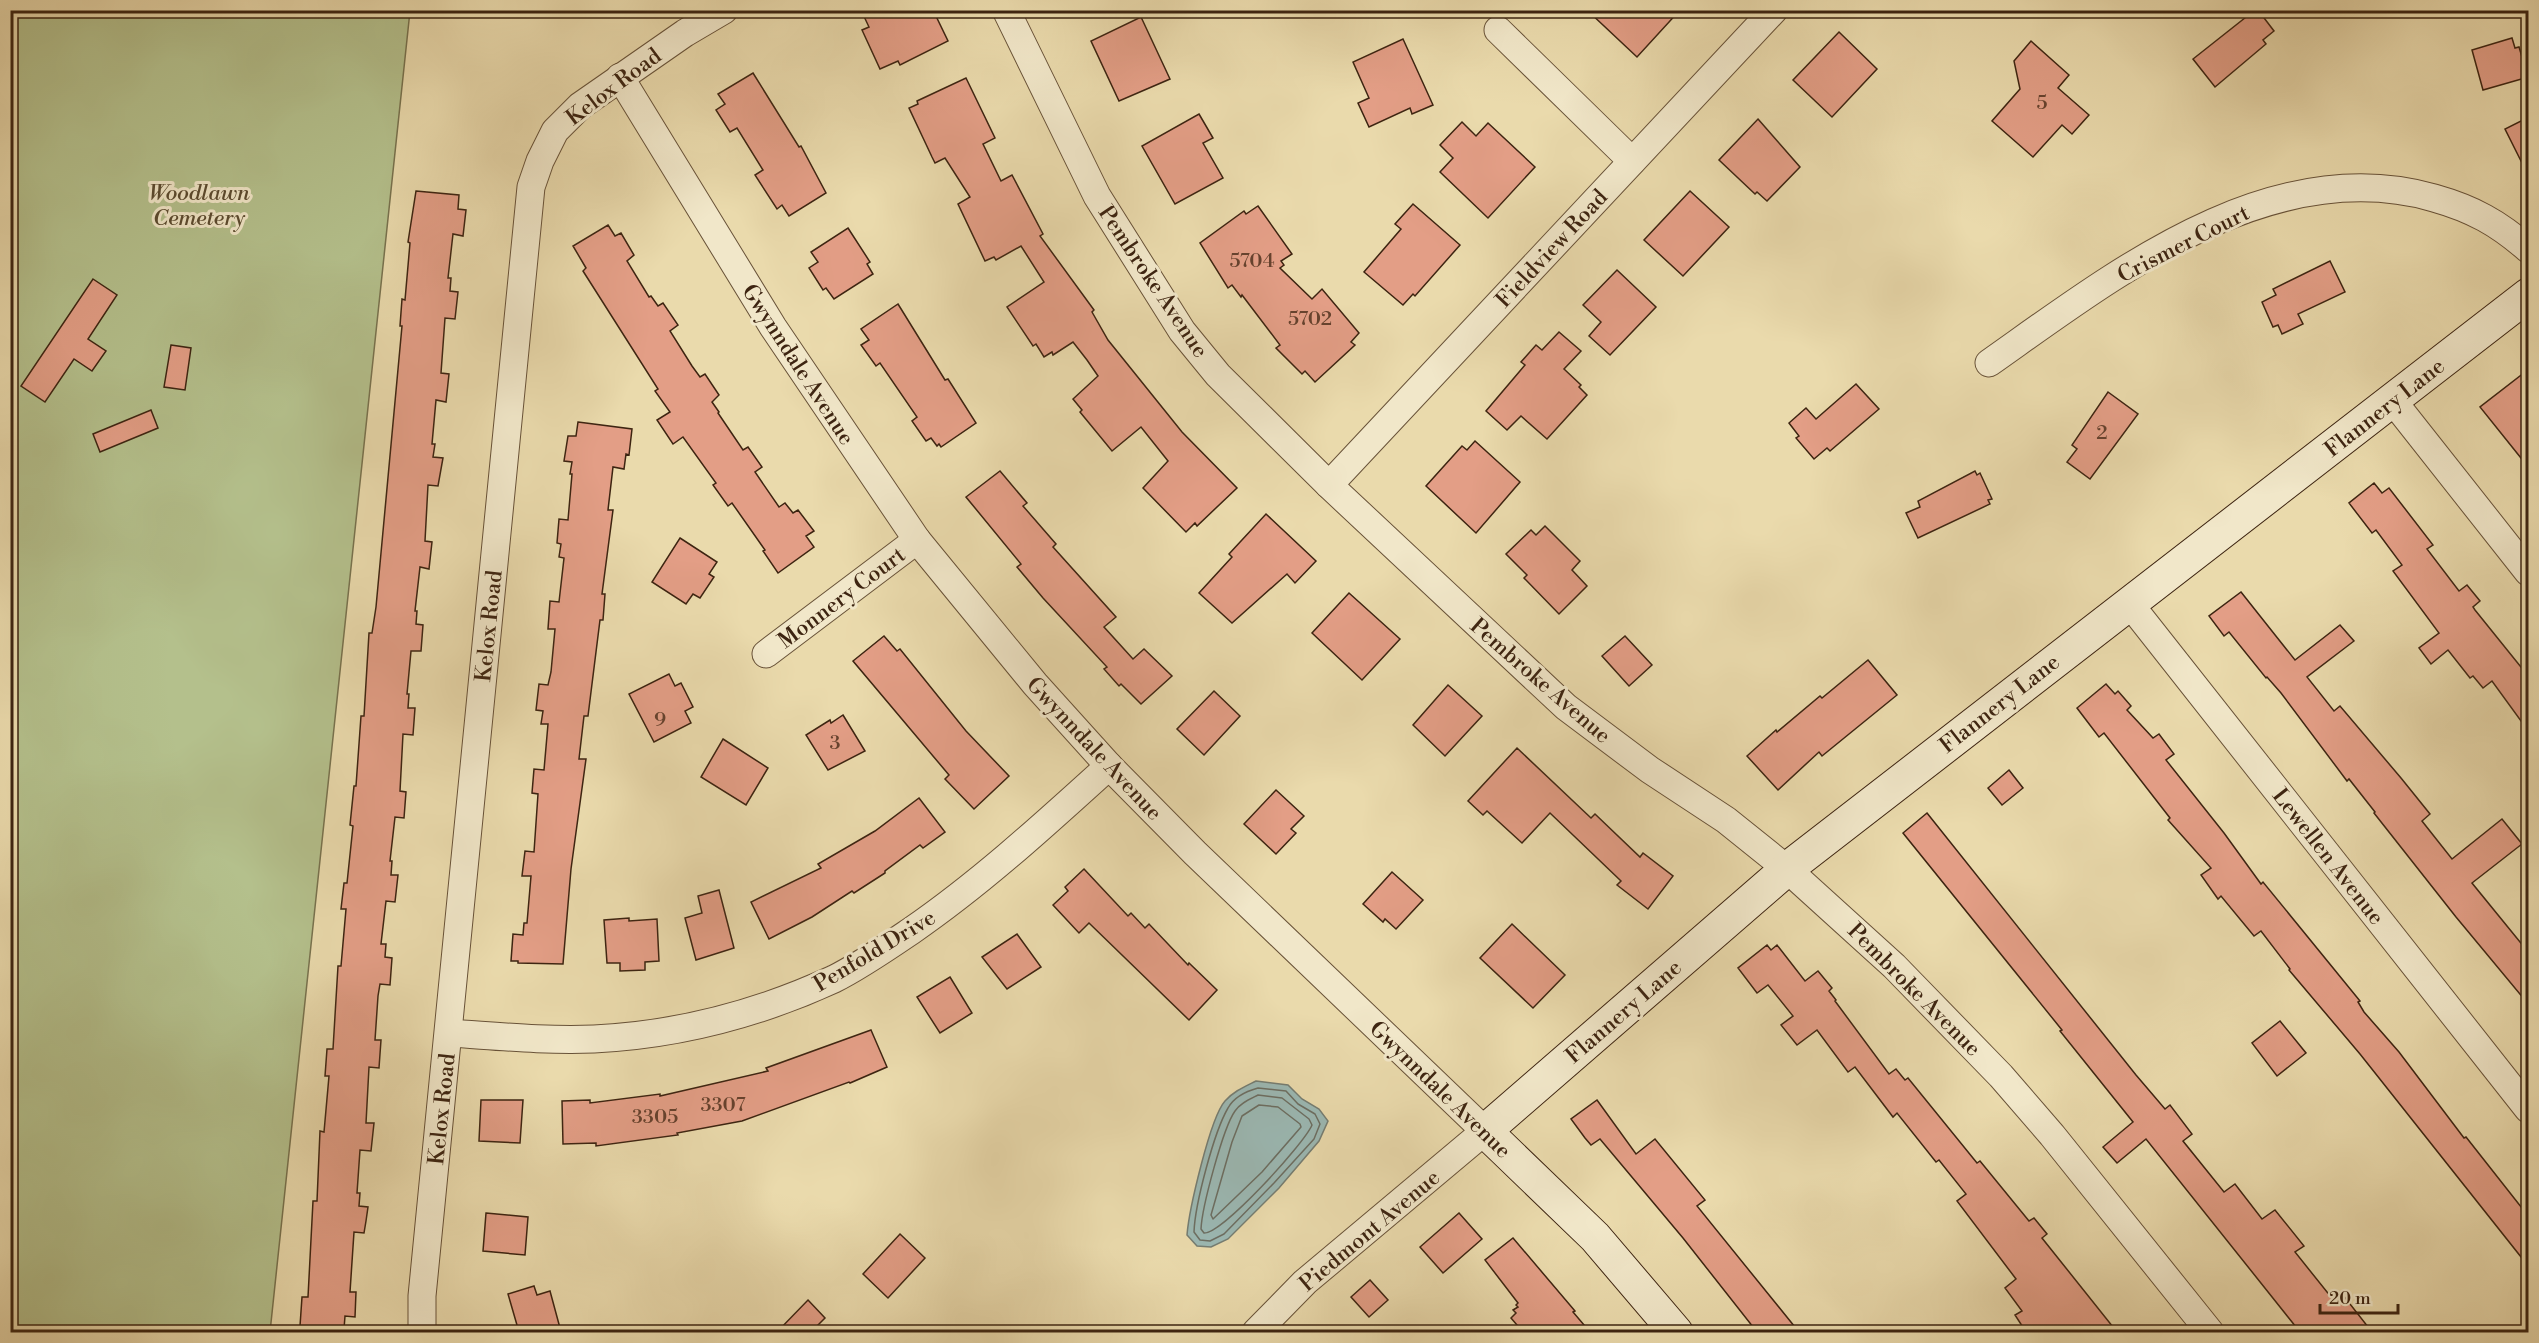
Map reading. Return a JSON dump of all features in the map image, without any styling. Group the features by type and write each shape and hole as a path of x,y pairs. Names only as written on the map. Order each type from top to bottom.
{"street":[{"name":"Kelox Road","path":"422,1332 422,1296 531,187 540,161 555,131 580,106 620,76 724,10"},
{"name":"Pembroke Avenue","path":"1006,10 1097,196 1182,331 1226,383 1329,485 1566,707 1650,770 1726,820 1787,868 1894,966 2001,1076 2094,1185 2210,1332"},
{"name":"Fieldview Road","path":"1329,485 1774,10"},
{"path":"1498,30 1632,161"},
{"name":"Gwynndale Avenue","path":"620,76 773,327 917,540 1035,684 1109,766 1195,853 1594,1237 1676,1332"},
{"name":"Crismer Court","path":"1989,363 2101,285 2160,251 2212,223 2262,203 2304,192 2340,187 2410,191 2476,212 2506,230 2529,249"},
{"name":"Flannery Lane","path":"1485,1131 1787,868 2529,295"},
{"path":"2393,401 2529,572"},
{"name":"Monnery Court","path":"766,654 917,540"},
{"name":"Lewellen Avenue","path":"2129,603 2529,1109"},
{"name":"Penfold Drive","path":"449,1033 537,1039 594,1039 660,1032 723,1020 779,1002 836,978 946,907 1000,863 1109,766"},
{"name":"Piedmont Avenue","path":"1256,1332 1305,1282 1485,1131"}],"green space":[{"name":"Woodlawn Cemetery","path":"10,11 410,11 270,1332 11,1332"}],"water":[{"path":"1256,1081 1288,1085 1302,1099 1319,1109 1328,1121 1319,1141 1279,1188 1228,1239 1211,1247 1197,1246 1187,1235 1201,1165 1213,1126 1225,1101"}],"building":[{"path":"861,10 933,10 948,41 900,65 898,61 880,69 862,30 869,27"},
{"path":"1587,10 1680,10 1637,57"},
{"path":"2255,10 2258,10 2274,31 2263,40 2266,44 2215,87 2193,59"},
{"path":"1141,17 1170,79 1119,101 1091,41"},
{"path":"1839,32 1877,69 1832,117 1793,80"},
{"path":"2512,38 2515,48 2519,47 2527,74 2524,75 2525,78 2483,90 2472,50"},
{"path":"1403,39 1433,105 1412,114 1410,108 1369,127 1358,103 1369,98 1353,62"},
{"path":"2031,41 2069,75 2058,88 2089,115 2072,134 2062,125 2033,157 1992,121 2020,89 2014,61"},
{"path":"753,73 799,147 801,146 826,193 789,216 782,205 777,209 755,175 763,170 737,128 730,132 716,110 725,104 718,94"},
{"path":"966,78 995,138 983,144 1001,181 1012,175 1043,234 1040,236 1094,310 1092,312 1108,340 1182,432 1237,488 1197,526 1195,523 1186,532 1143,488 1168,461 1141,427 1112,451 1080,412 1082,410 1073,399 1098,376 1087,360 1073,342 1053,355 1052,352 1044,357 1036,344 1033,346 1007,307 1044,282 1021,246 996,260 994,257 985,261 958,204 970,197 945,158 935,163 932,157 909,108 918,104 917,101"},
{"path":"1199,114 1213,138 1203,143 1223,178 1175,204 1142,146"},
{"path":"2529,117 2529,177 2505,129"},
{"path":"1758,119 1800,167 1767,201 1757,192 1755,194 1719,160"},
{"path":"1462,122 1476,136 1488,123 1535,167 1488,218 1440,172 1453,158 1440,145"},
{"path":"416,191 459,195 458,209 466,210 463,236 453,234 448,278 451,278 450,291 458,292 455,319 445,318 441,373 449,374 446,402 436,400 432,444 435,444 433,457 443,458 438,486 428,485 425,541 432,542 429,569 420,567 415,611 417,611 416,624 423,625 421,651 411,651 407,694 409,694 408,708 415,708 413,735 403,734 400,791 406,792 404,818 395,817 390,861 392,861 391,875 398,875 395,902 386,901 381,944 386,944 385,957 392,958 390,985 380,984 378,996 375,1040 381,1040 379,1068 369,1067 366,1123 374,1123 371,1151 360,1150 357,1193 360,1193 359,1206 368,1207 364,1233 354,1232 350,1292 356,1292 355,1317 345,1316 344,1329 300,1326 302,1297 308,1297 313,1201 317,1201 320,1131 324,1132 329,1076 325,1076 327,1049 333,1049 338,966 341,966 346,909 341,909 344,883 347,883 353,826 350,825 354,786 356,786 361,716 364,716 369,633 372,633 376,607 402,326 400,326 402,299 405,300 410,243 408,242"},
{"path":"1690,191 1729,227 1683,276 1644,240"},
{"path":"1413,204 1460,245 1415,296 1413,294 1403,305 1364,272 1401,229 1395,224"},
{"path":"1258,206 1292,254 1281,261 1284,265 1280,268 1312,299 1322,289 1359,333 1351,342 1355,345 1315,382 1305,371 1302,374 1276,348 1280,345 1242,295 1241,297 1232,285 1228,288 1200,243 1244,211 1246,214"},
{"path":"608,225 615,236 621,233 634,255 627,261 649,297 651,296 658,306 663,303 678,325 670,331 700,377 705,374 719,395 712,402 743,450 748,447 762,467 755,472 779,507 785,503 793,513 798,510 814,531 806,536 814,547 778,573 732,503 728,506 713,485 716,483 683,437 673,444 657,420 670,412 655,391 658,389 583,271 586,268 573,246"},
{"path":"848,228 870,262 867,264 873,274 834,299 826,288 823,290 809,268 818,262 811,252"},
{"path":"2330,261 2345,292 2298,314 2303,324 2282,334 2278,325 2273,327 2262,302 2276,295 2273,289"},
{"path":"1617,270 1656,307 1610,355 1589,336 1601,322 1583,305"},
{"path":"93,279 117,295 88,339 106,351 92,371 74,359 45,402 21,386"},
{"path":"898,304 945,380 948,379 976,423 941,447 939,444 937,446 931,438 926,441 912,421 917,417 880,363 876,366 861,345 869,340 861,329"},
{"path":"1559,332 1581,351 1564,369 1581,385 1579,387 1587,395 1547,439 1521,416 1507,430 1486,411 1525,365 1521,362 1536,345 1542,350"},
{"path":"171,345 191,348 185,390 164,387"},
{"path":"2529,369 2529,468 2480,407"},
{"path":"1856,384 1879,409 1830,451 1827,448 1814,459 1796,438 1799,436 1789,423 1806,408 1816,419"},
{"path":"2108,392 2138,414 2090,479 2067,462 2077,449 2072,445"},
{"path":"151,410 158,428 100,452 93,434"},
{"path":"578,422 632,429 629,455 626,454 624,469 613,467 608,510 613,510 602,594 605,594 603,620 600,620 588,716 584,716 579,759 586,759 571,869 563,964 518,963 518,961 511,961 513,934 523,935 524,923 527,923 531,876 522,876 525,851 534,852 538,794 532,793 534,769 544,770 548,724 541,724 543,711 536,710 539,684 548,685 551,672 555,629 548,629 550,601 559,602 564,558 559,557 561,544 557,543 559,519 568,520 572,474 570,474 572,462 564,461 568,436 576,436"},
{"path":"1475,441 1520,482 1476,533 1426,486 1462,446 1467,450"},
{"path":"1000,471 1027,503 1023,506 1056,544 1053,547 1116,617 1104,627 1133,659 1144,649 1172,676 1141,704 1121,684 1119,686 1104,669 1107,667 1043,598 1017,567 1021,564 966,497"},
{"path":"1975,471 1977,475 1980,473 1992,499 1988,500 1990,504 1918,538 1906,513 1920,507 1918,501"},
{"path":"2374,483 2382,493 2389,488 2433,545 2427,549 2459,591 2467,585 2480,601 2473,607 2529,677 2529,732 2492,681 2483,688 2473,676 2470,678 2448,650 2431,664 2419,648 2439,633 2393,571 2402,565 2376,530 2372,533 2349,503"},
{"path":"1266,514 1316,561 1295,583 1287,574 1232,623 1199,593 1232,557 1229,554"},
{"path":"1545,526 1580,561 1572,570 1587,586 1559,614 1524,578 1527,575 1506,554 1531,530 1536,535"},
{"path":"680,538 717,562 709,574 714,577 700,598 693,594 686,604 652,582"},
{"path":"2241,592 2295,660 2340,625 2354,641 2307,677 2334,711 2340,706 2430,814 2422,821 2452,859 2502,819 2522,844 2472,883 2529,953 2529,1005 2456,917 2349,779 2347,781 2281,693 2229,632 2224,636 2209,616"},
{"path":"1349,593 1400,639 1362,680 1312,633"},
{"path":"884,636 897,651 900,649 966,731 1009,776 974,809 945,779 949,775 853,661"},
{"path":"1625,636 1652,665 1629,686 1602,656"},
{"path":"1868,660 1897,695 1822,756 1819,752 1778,790 1747,756 1776,730 1777,732 1820,696 1822,698"},
{"path":"669,674 675,686 681,683 693,707 685,711 691,723 654,742 629,694"},
{"path":"2106,684 2115,694 2118,691 2131,706 2127,710 2153,738 2159,734 2174,754 2166,760 2261,884 2263,882 2360,1001 2358,1002 2364,1012 2399,1052 2464,1138 2466,1137 2529,1217 2529,1267 2360,1054 2289,970 2261,931 2254,936 2221,896 2218,899 2201,875 2211,868 2168,820 2170,818 2104,733 2099,737 2077,708"},
{"path":"1448,685 1482,716 1445,756 1413,725"},
{"path":"1214,691 1240,716 1204,755 1177,729"},
{"path":"843,715 865,751 828,770 806,735"},
{"path":"723,739 768,768 746,805 701,777"},
{"path":"1517,748 1591,818 1595,814 1640,857 1643,853 1673,876 1648,909 1617,885 1621,881 1550,813 1522,843 1487,811 1483,815 1468,801"},
{"path":"2009,770 2023,788 2002,805 1988,788"},
{"path":"1276,790 1304,816 1291,829 1296,833 1276,854 1244,824"},
{"path":"919,798 945,832 923,848 920,845 885,873 854,893 852,891 812,917 769,939 751,902 821,868 818,864 875,831"},
{"path":"1927,813 2136,1075 2165,1109 2170,1105 2192,1134 2183,1141 2224,1192 2235,1184 2262,1219 2275,1210 2304,1246 2295,1252 2335,1302 2343,1295 2372,1332 2300,1332 2146,1139 2117,1163 2103,1147 2133,1122 1903,833"},
{"path":"1084,869 1128,916 1131,913 1145,928 1149,924 1188,965 1189,963 1217,990 1189,1020 1089,923 1079,933 1053,905 1068,891 1065,887"},
{"path":"1392,872 1423,900 1396,929 1385,919 1383,922 1363,904"},
{"path":"719,890 734,948 696,960 685,918 702,913 698,896"},
{"path":"629,918 629,921 657,919 659,961 645,962 645,970 620,971 620,963 607,963 604,920"},
{"path":"1512,924 1565,975 1533,1008 1480,958"},
{"path":"1017,934 1041,967 1007,989 982,957"},
{"path":"1767,945 1771,950 1777,945 1805,981 1818,971 1832,988 1829,991 1835,1001 1889,1074 1896,1069 1905,1080 1908,1078 1977,1163 1980,1161 2029,1221 2034,1218 2047,1234 2042,1238 2117,1332 2026,1332 2015,1315 2022,1311 2005,1288 2016,1279 1957,1201 1966,1194 1939,1160 1936,1162 1897,1113 1893,1117 1855,1067 1848,1072 1817,1030 1797,1045 1781,1025 1793,1016 1768,985 1757,993 1738,968"},
{"path":"950,977 972,1013 940,1033 917,997"},
{"path":"2280,1021 2306,1053 2277,1076 2252,1043"},
{"path":"871,1030 887,1067 850,1083 742,1121 677,1133 678,1135 596,1146 596,1143 563,1144 562,1101 590,1100 590,1103 660,1094 660,1096 768,1071 766,1068"},
{"path":"481,1100 523,1100 520,1143 479,1141"},
{"path":"1597,1100 1636,1154 1655,1139 1705,1200 1697,1206 1799,1332 1757,1332 1683,1238 1600,1139 1591,1145 1571,1119"},
{"path":"486,1213 528,1217 525,1255 483,1251"},
{"path":"1459,1213 1482,1239 1443,1273 1420,1247"},
{"path":"900,1234 925,1258 888,1298 863,1274"},
{"path":"1513,1238 1590,1332 1523,1332 1511,1318 1516,1313 1513,1310 1518,1307 1516,1305 1518,1303 1485,1260"},
{"path":"1370,1280 1388,1300 1369,1317 1351,1297"},
{"path":"534,1286 537,1295 550,1291 560,1328 543,1332 519,1332 508,1294"},
{"path":"808,1300 825,1318 811,1332 777,1332"}]}
